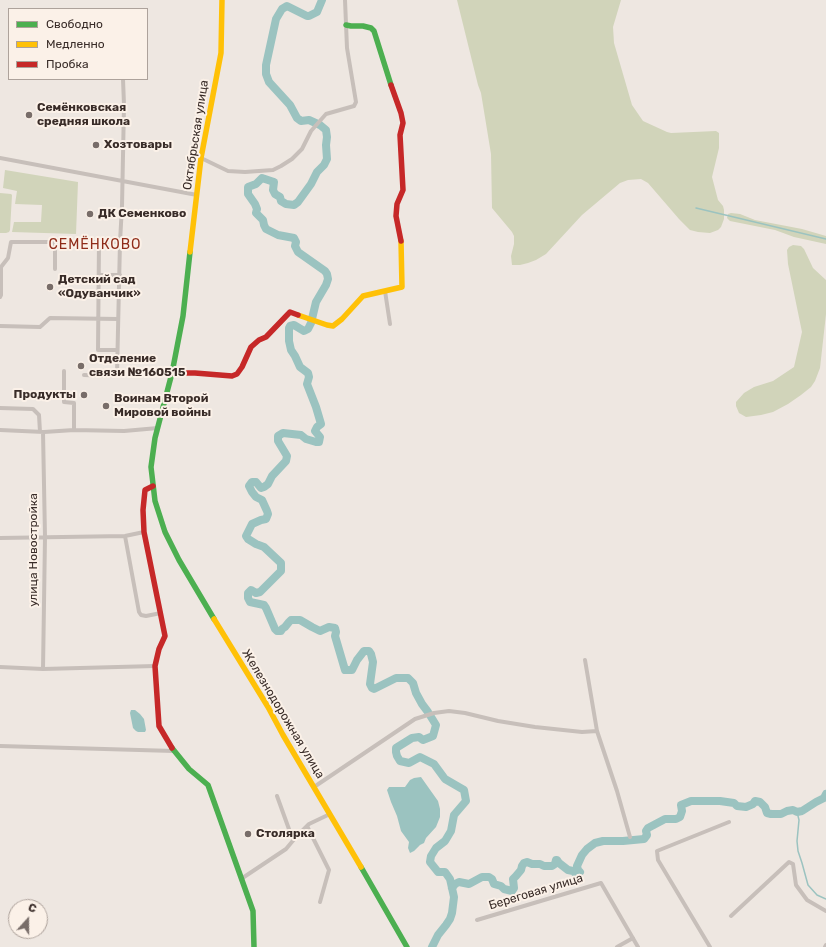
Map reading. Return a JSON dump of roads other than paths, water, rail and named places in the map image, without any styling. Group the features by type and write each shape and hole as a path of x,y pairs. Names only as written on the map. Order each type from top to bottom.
{"street":[{"name":"Октябрьская улица","path":"153,486 151,467 155,438 172,373 183,316 201,158 221,53 222,0"},
{"path":"201,158 228,171 245,172 273,170 292,159 302,149 311,131 326,114 354,106 356,102 347,48 345,0"},
{"path":"172,373 232,376 237,374 242,367 251,347 258,340 266,337 290,312 333,326 342,319 363,296 402,288 401,250 396,216 397,204 403,190 400,135 403,124 401,113 374,31 371,28 363,26 346,25"},
{"path":"84,375 109,376 116,374 123,181 123,80"},
{"path":"0,158 197,196"},
{"path":"0,297 1,267 8,258 10,242 120,242"},
{"path":"55,242 55,269"},
{"path":"99,242 98,350 117,350"},
{"path":"99,275 120,275"},
{"path":"385,291 390,324"},
{"path":"0,326 40,327 50,318 118,319"},
{"path":"64,371 64,402 74,403 74,430"},
{"name":"улица Новостройка","path":"0,408 33,409 39,415 42,432 45,537 43,669"},
{"path":"0,430 42,432 74,430 124,431 158,428"},
{"path":"153,486 146,490 142,510 144,532 165,636 159,648 156,666 159,726 174,751 189,769 208,785 253,911 254,947"},
{"name":"Железнодорожная улица","path":"153,486 155,501 165,532 179,560 268,707 408,947"},
{"path":"0,538 125,536 144,532"},
{"path":"125,536 139,612 141,616 161,613"},
{"path":"584,660 597,732 617,791 630,838"},
{"path":"0,667 43,669 156,666"},
{"path":"314,787 415,719 434,713 449,711 535,727 582,732 597,732"},
{"path":"0,746 174,751"},
{"path":"277,796 294,839"},
{"path":"241,879 286,849 309,824 330,814"},
{"path":"710,947 658,860 657,851 729,822"},
{"path":"307,826 330,870 320,902"},
{"path":"731,916 789,862 794,864 796,885 807,900 826,911"},
{"name":"Береговая улица","path":"477,920 601,883 632,938"},
{"path":"617,947 632,938 638,947"}],"water":[{"path":"131,710 135,710 144,719 145,732 138,732 133,728 130,713"},
{"path":"421,777 438,801 440,817 436,827 426,838 424,843 410,853 408,848 409,842 401,831 387,790 389,787 405,787 410,780"}],"waterway":[{"path":"322,0 317,12 309,16 287,6 282,9 276,19 266,65 266,74 269,82 290,105 297,118 301,121 309,120 320,125 326,130 327,159 324,165 317,172 311,184 298,202 294,205 286,204 281,201 280,197 275,194 273,190 274,182 262,178 256,184 248,187 248,194 257,209 256,213 263,220 266,229 278,235 294,238 296,242 295,246 298,252 327,274 328,279 326,285 316,302 308,329 304,331 294,325 290,326 289,328 291,350 300,367 308,373 309,377 307,384 321,424 315,431 320,437 319,442 316,442 306,439 301,435 283,433 278,436 278,441 287,456 286,461 264,487 261,488 256,482 252,482 249,486 256,497 262,500 268,514 266,519 252,524 246,536 256,544 264,547 281,563 281,571 260,592 256,593 251,590 248,593 248,598 250,602 264,605 277,631 281,631 291,620 300,620 320,631 329,627 335,628 335,636 345,670 352,670 364,651 369,651 373,662 370,684 372,688 374,689 396,678 408,678 413,683 422,704 436,725 433,736 423,740 419,737 412,738 396,748 397,756 400,761 409,763 420,757 434,764 445,779 464,790 466,801 454,815 451,831 445,841 436,848 431,856 430,862 438,872 445,872 450,879 454,897 450,919 438,935 432,947"},
{"path":"696,208 826,239"},
{"path":"452,888 459,882 469,884 482,877 489,877 492,879 494,884 512,891 514,888 513,879 521,870 524,863 527,862 544,866 552,866 557,860 568,870 578,874 580,872 577,866 582,855 595,843 603,841 644,839 647,835 646,831 648,828 665,819 676,819 680,817 682,811 681,805 691,801 720,801 746,807 753,804 755,801 760,802 765,807 767,813 781,814 793,810 797,812 802,811 824,798 826,794"},
{"path":"797,812 799,820 797,841 798,851 808,885 817,895 826,899"}],"place":[{"name":"Семёнковская средняя школа","path":"29,115"},
{"name":"Хозтовары","path":"96,145"},
{"name":"ДК Семенково","path":"90,214"},
{"name":"Детский сад «Одуванчик»","path":"50,287"},
{"name":"Отделение связи №160515","path":"81,366"},
{"name":"Продукты","path":"84,395"},
{"name":"Воинам Второй Мировой войны","path":"106,406"},
{"name":"Столярка","path":"248,834"}],"district":[{"name":"СЕМЁНКОВО","path":"95,245"}]}
